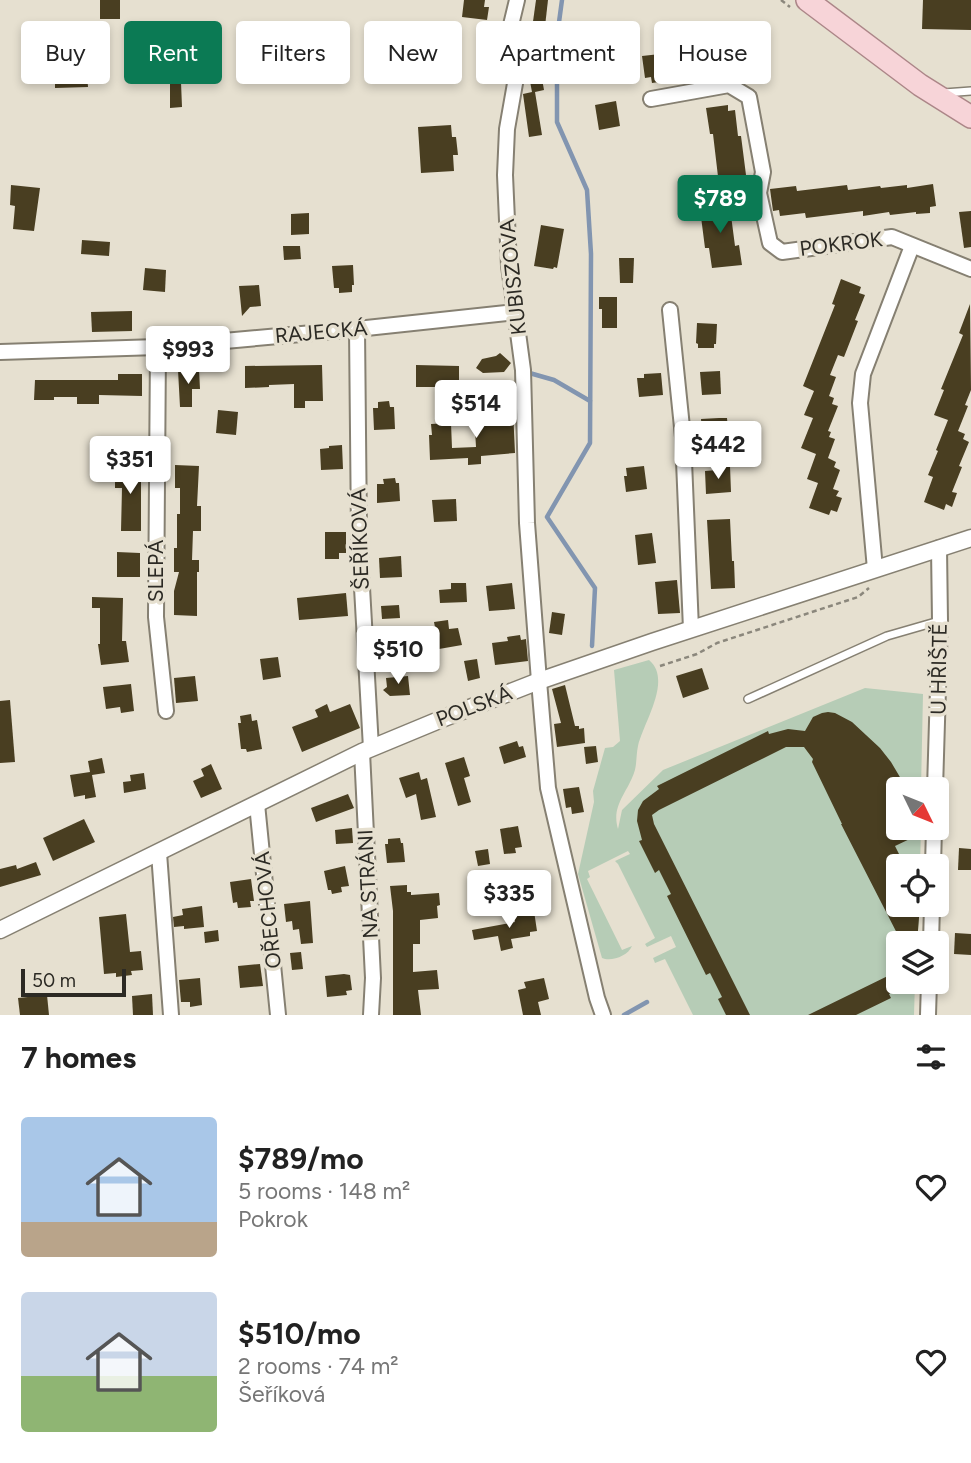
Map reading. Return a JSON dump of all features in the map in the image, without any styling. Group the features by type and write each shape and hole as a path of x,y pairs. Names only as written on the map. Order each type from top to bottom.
{"main road":[{"path":"807,0 859,41 971,117"}],"street":[{"name":"KUBISZOVA","path":"517,0 511,26 517,72 507,129 505,175 509,266 523,370 527,523 548,788 603,1015"},
{"name":"POKROK","path":"651,99 729,85 749,97 763,172 760,193 769,243 782,252 892,237 971,269"},
{"name":"POKROK","path":"875,576 860,403 863,374 912,246"},
{"path":"670,310 683,437 691,629"},
{"name":"RAJECKÁ","path":"0,352 158,347 516,312"},
{"name":"ŠEŘÍKOVÁ","path":"357,329 359,534 367,750"},
{"name":"SLEPÁ","path":"158,347 156,617 166,711"},
{"name":"POLSKÁ","path":"0,930 367,750 475,705 691,629 875,576 939,548 971,538"},
{"name":"U HŘIŠTĚ","path":"935,777 940,621 939,548"},
{"name":"NA STRÁNI","path":"367,750 373,978 370,1015"},
{"name":"OŘECHOVÁ","path":"257,804 278,1015"},
{"path":"159,853 171,1015"},
{"path":"928,1015 929,994"}],"lane":[{"path":"934,94 971,91"},
{"path":"748,699 887,636 940,621"}],"path":[{"path":"660,666 697,654 717,643 858,597 875,576"}],"green space":[{"path":"649,660 656,668 658,679 654,702 638,746 636,767 618,806 618,829 622,810 663,770 865,688 923,694 921,777 886,777 886,840 921,840 920,854 886,854 886,917 919,917 918,931 886,931 886,994 915,994 914,1015 693,1015 665,959 655,963 653,958 676,947 671,936 647,947 645,944 655,938 615,861 630,854 628,851 588,871 590,877 587,879 622,950 632,946 627,953 619,957 602,958 578,874 594,802 593,791 605,748 613,747 620,741 614,670"}],"building":[{"path":"100,0 120,0 120,19 100,19"},
{"path":"464,0 485,0 484,7 489,7 487,20 462,17"},
{"path":"536,0 548,0 546,21 533,21"},
{"path":"923,0 971,0 971,30 922,29"},
{"path":"654,55 654,83 651,77 645,78 642,56"},
{"path":"55,84 88,84 88,87 55,88"},
{"path":"170,84 181,84 182,107 170,108"},
{"path":"530,84 543,84 544,90 535,92 542,135 529,137 523,94 532,92"},
{"path":"616,101 620,126 599,130 595,105"},
{"path":"728,105 728,111 735,110 746,175 740,176 740,182 719,185 713,134 710,134 706,108"},
{"path":"451,125 452,137 456,137 458,155 453,155 454,171 421,173 418,127"},
{"path":"933,184 936,206 930,207 930,213 890,215 889,212 863,216 863,211 806,218 805,213 780,216 779,210 773,211 770,189 796,186 797,191 847,185 848,190 907,185 907,188"},
{"path":"11,185 40,188 34,231 13,229 15,206 10,205"},
{"path":"729,200 735,246 739,245 742,265 712,268 709,248 705,248 700,209 705,208 704,203"},
{"path":"971,211 971,247 964,248 959,212"},
{"path":"309,213 309,234 291,235 291,214"},
{"path":"541,225 564,229 557,268 534,266"},
{"path":"82,240 110,242 109,256 81,254"},
{"path":"283,246 300,246 301,259 284,260"},
{"path":"619,258 634,258 633,283 620,283"},
{"path":"353,265 352,292 339,293 339,288 334,288 332,266"},
{"path":"145,268 166,270 165,292 143,290"},
{"path":"841,279 861,287 859,293 865,295 844,357 838,355 830,375 836,377 829,396 834,398 832,404 838,406 828,431 831,432 829,437 835,439 828,458 836,462 834,467 840,470 833,489 839,491 836,496 842,498 837,512 831,510 829,515 809,508 818,483 807,479 816,454 801,448 813,418 804,415 814,391 803,386 835,305 832,304"},
{"path":"259,285 261,306 250,307 242,316 239,286"},
{"path":"599,297 617,297 617,328 602,328"},
{"path":"970,304 971,390 958,431 965,434 963,439 969,442 952,492 957,493 952,507 946,504 944,510 924,502 933,477 928,475 948,420 934,415 944,390 941,389 963,335 959,333"},
{"path":"132,311 132,331 92,332 91,312"},
{"path":"697,323 717,324 714,348 698,348"},
{"path":"500,353 511,363 504,372 483,373 476,368 482,359"},
{"path":"322,365 323,401 305,401 305,408 294,408 294,384 245,388 245,366"},
{"path":"416,365 459,366 459,382 441,383 441,387 416,387"},
{"path":"199,369 200,389 192,389 192,407 180,407 178,370"},
{"path":"720,371 721,394 702,395 700,372"},
{"path":"661,373 663,395 639,397 637,378 644,378 644,374"},
{"path":"118,374 142,374 142,396 99,395 99,404 77,404 77,397 34,400 35,380 118,380"},
{"path":"389,401 390,407 394,407 395,429 374,430 373,408 378,408 378,402"},
{"path":"218,410 238,412 236,435 216,433"},
{"path":"513,410 515,453 481,456 481,464 468,465 468,458 430,460 431,424 451,423 452,448 476,447 475,430 479,429 479,425 488,425 487,412"},
{"path":"727,418 729,441 709,442 708,431 702,432 701,419"},
{"path":"342,445 343,469 321,470 320,449"},
{"path":"115,464 141,465 141,531 121,531 122,488 115,488"},
{"path":"175,465 199,466 197,506 201,506 201,531 193,531 192,560 199,560 197,616 174,615 174,591 179,572 174,572 174,548 177,548 177,514 180,514 180,488 175,488"},
{"path":"644,466 647,489 626,492 626,468"},
{"path":"730,466 731,492 706,494 705,471"},
{"path":"395,478 396,483 399,483 400,501 377,503 377,484 384,484 383,479"},
{"path":"456,499 457,521 434,522 432,500"},
{"path":"730,519 735,588 711,589 707,520"},
{"path":"325,532 346,532 346,553 339,553 339,559 325,559"},
{"path":"652,533 656,563 638,565 635,535"},
{"path":"117,552 140,553 140,577 117,577"},
{"path":"401,556 402,577 380,578 379,558"},
{"path":"677,580 680,613 658,614 655,582"},
{"path":"451,583 466,583 467,602 440,603 439,590 451,589"},
{"path":"512,583 515,609 489,611 486,586"},
{"path":"346,593 348,616 299,620 297,598"},
{"path":"92,597 123,598 122,641 126,641 129,662 101,665 98,644 100,608 92,608"},
{"path":"399,605 400,618 382,619 381,606"},
{"path":"552,612 565,614 562,635 549,633"},
{"path":"448,620 449,629 458,628 462,645 439,649 434,622"},
{"path":"520,635 521,640 526,639 528,661 495,665 492,643 508,641 507,637"},
{"path":"278,657 281,677 263,680 260,659"},
{"path":"477,659 480,678 468,681 464,661"},
{"path":"702,668 709,689 683,698 676,676"},
{"path":"195,676 198,701 176,703 174,678"},
{"path":"408,676 410,695 390,696 383,690 387,687 386,678"},
{"path":"131,684 134,711 121,713 120,707 106,709 103,687"},
{"path":"565,685 575,726 584,728 585,743 557,747 554,724 561,723 552,689"},
{"path":"10,700 15,762 0,763 0,701"},
{"path":"327,704 330,712 350,704 360,728 302,752 292,727 318,717 315,710"},
{"path":"822,713 835,713 852,722 880,748 900,777 886,777 886,840 908,840 895,846 899,854 886,854 886,912 841,824 812,762 813,759 804,747 786,747 652,815 654,824 750,1015 726,1015 718,999 722,997 710,973 706,975 667,896 671,894 659,870 655,873 639,841 642,840 637,821 638,810 643,801 659,789 657,786 768,731 769,734 788,729 805,731 813,717"},
{"path":"251,714 252,721 257,720 262,749 247,752 246,749 241,749 238,723 241,723 240,716"},
{"path":"517,741 519,747 523,746 526,757 504,764 499,747"},
{"path":"596,746 598,762 586,764 584,747"},
{"path":"464,757 470,776 464,778 471,802 458,806 445,763"},
{"path":"102,758 105,773 92,775 96,797 74,797 70,775 90,772 88,761"},
{"path":"211,764 222,789 201,798 193,781 204,776 201,769"},
{"path":"419,772 421,780 427,778 436,817 421,820 416,794 406,798 399,778"},
{"path":"144,773 146,789 124,793 123,782 131,781 130,775"},
{"path":"579,787 584,812 572,814 571,807 566,808 563,789"},
{"path":"348,794 354,808 316,822 311,808"},
{"path":"84,819 95,842 53,861 43,838"},
{"path":"518,826 522,847 515,848 516,853 504,854 500,829"},
{"path":"352,828 353,843 336,844 335,830"},
{"path":"400,838 405,862 387,863 385,844 388,844 388,839"},
{"path":"959,848 971,849 971,870 958,870"},
{"path":"488,849 490,864 478,866 475,851"},
{"path":"36,862 41,875 0,887 0,869 16,865 17,869"},
{"path":"345,866 349,886 341,887 342,892 332,894 331,890 328,890 324,871"},
{"path":"251,879 254,901 250,901 251,907 238,908 237,902 233,903 230,882"},
{"path":"407,885 407,892 411,892 411,895 439,893 438,918 420,920 420,944 413,944 413,972 437,970 439,989 418,990 421,1015 393,1015 393,911 390,886"},
{"path":"310,901 313,943 301,944 299,929 293,930 292,921 286,922 284,904"},
{"path":"202,906 204,927 174,927 173,917 183,915 182,909"},
{"path":"534,911 537,931 530,932 530,936 511,939 513,948 501,951 498,936 474,940 472,930 515,922 514,914"},
{"path":"126,914 130,952 141,951 143,970 116,977 116,973 104,974 99,917"},
{"path":"889,917 919,917 918,931 896,931"},
{"path":"218,930 219,941 205,943 204,932"},
{"path":"955,933 971,934 971,955 954,954"},
{"path":"301,952 303,969 292,970 290,953"},
{"path":"260,964 263,986 240,988 238,966"},
{"path":"350,975 352,990 346,991 347,995 327,997 325,976"},
{"path":"886,977 886,994 891,998 856,1015 808,1015"},
{"path":"200,978 202,1005 190,1007 190,1002 181,1002 179,980"},
{"path":"544,978 549,999 538,1002 541,1015 523,1015 518,990 526,988 524,982"},
{"path":"152,994 153,1015 133,1015 132,996"},
{"path":"47,995 49,1015 20,1015 18,998"}],"waterway":[{"path":"562,0 557,37 557,122 587,190 591,254 590,443 547,517 595,588 592,646"},
{"path":"526,372 554,380 590,401"},
{"path":"624,1015 647,1002"}]}
